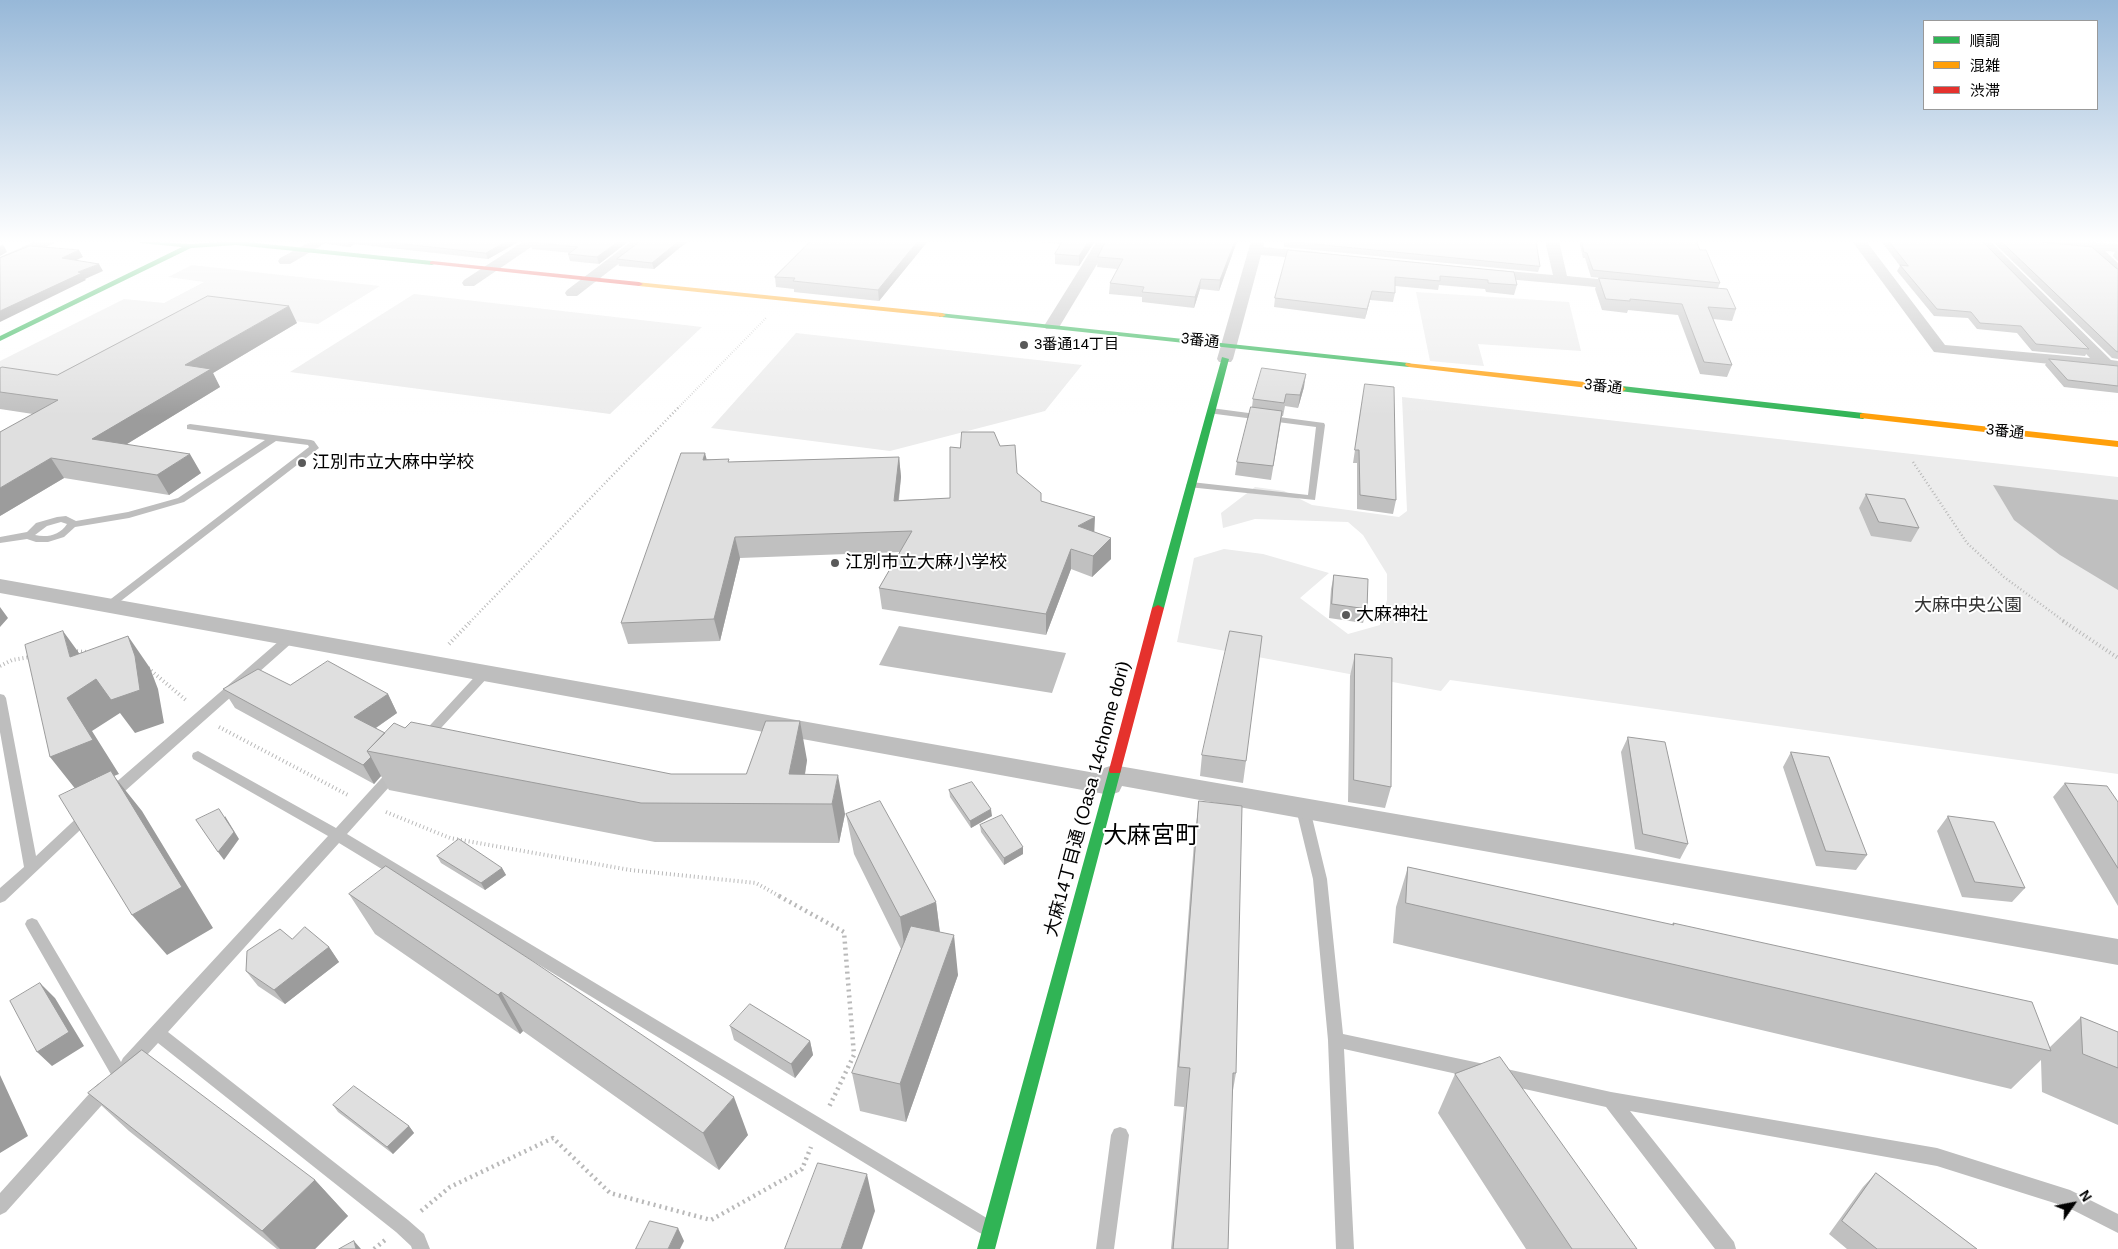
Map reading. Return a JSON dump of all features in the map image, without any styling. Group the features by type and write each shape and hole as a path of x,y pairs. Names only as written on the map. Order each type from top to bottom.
{"street":[{"path":"0,339 80,299"},
{"name":"3番通","path":"784,299 1052,326 1225,356 2118,444"},
{"path":"1052,326 1068,299"},
{"path":"1225,356 1241,299"},
{"path":"1903,299 1940,349 2112,365"},
{"path":"2043,299 2112,365"},
{"name":"大麻14丁目通 (Oasa 14chome dori)","path":"986,1249 1225,356"},
{"path":"0,586 485,673 1111,780 1304,809 2118,952"}],"lane":[{"path":"1191,485 1312,498 1321,425 1211,411"},
{"path":"109,605 314,448 311,444 190,427"},
{"path":"30,535 34,539 45,539 60,535 72,525 129,515 181,500 274,438"},
{"path":"0,540 30,535 40,525 54,520 70,520 72,525"},
{"path":"0,897 98,807 290,638"},
{"path":"0,1206 485,673"},
{"path":"0,698 32,868"},
{"path":"198,756 337,835 991,1230"},
{"path":"1304,809 1320,879 1336,1040 1344,1249"},
{"path":"32,924 119,1074"},
{"path":"157,1033 402,1226 418,1240 421,1249"},
{"path":"1336,1040 1611,1100 1937,1157 2070,1199 2118,1224"},
{"path":"1507,1077 1518,1094"},
{"path":"1611,1100 1727,1249"},
{"path":"1105,1249 1120,1135"}],"path":[{"path":"431,663 771,312"},
{"path":"1913,462 1967,543 2004,577 2061,620 2118,658"}],"green space":[{"path":"123,299 164,303 171,299 358,299 318,324 213,311 80,384 0,373 0,361"},
{"path":"406,299 460,299 702,327 610,414 290,372"},
{"path":"1417,299 1527,299 1569,302 1581,351 1478,344 1484,366 1430,361"},
{"path":"796,333 1082,365 1045,411 890,451 711,428"},
{"name":"大麻中央公園","path":"1402,397 2118,477 2118,774 1450,680 1441,691 1177,642 1194,558 1224,549 1263,554 1329,573 1300,598 1348,634 1380,625 1387,600 1387,574 1363,535 1348,522 1255,519 1223,528 1221,513 1255,487 1284,491 1312,505 1399,517 1407,511"}],"shaded area":[{"path":"1993,485 2118,500 2118,590 2060,555 2014,520"},
{"path":"899,626 1066,653 1052,693 879,665"}],"building":[{"path":"0,299 25,299 0,311"},
{"path":"202,299 235,299 289,306 185,365 211,369 92,439 190,454 157,475 51,458 0,488 0,432 58,400 0,392 0,368 57,375"},
{"path":"1286,299 1370,299 1367,309"},
{"path":"1609,299 1630,299 1630,301"},
{"path":"1633,299 1732,299 1736,309 1708,307 1732,365 1704,362 1682,304"},
{"path":"1929,299 2040,299 2089,349 2036,344 2021,326 1980,323 1971,312 1937,309"},
{"path":"2062,299 2118,299 2118,352"},
{"path":"2049,359 2118,366 2118,386 2068,380"},
{"path":"1262,368 1306,374 1300,395 1286,394 1284,403 1253,399"},
{"path":"1365,384 1394,387 1396,500 1360,495 1359,450 1355,450"},
{"path":"1251,407 1282,411 1273,466 1237,462"},
{"path":"962,432 994,432 1000,446 1015,445 1017,473 1041,493 1041,501 1095,517 1078,526 1111,538 1093,556 1071,549 1046,614 879,588 912,531 735,537 714,619 621,623 681,453 705,453 703,460 729,459 728,462 899,457 894,501 950,498 950,447 960,448"},
{"path":"1866,494 1905,499 1919,528 1879,522"},
{"path":"1334,575 1368,579 1367,609 1332,604"},
{"path":"63,631 70,657 128,636 135,656 140,690 111,700 96,679 67,698 93,740 50,757 25,645"},
{"path":"1230,631 1262,636 1246,761 1202,755"},
{"path":"1355,654 1392,658 1391,787 1354,780"},
{"path":"328,661 388,694 354,717 385,733 367,751 371,757 363,765 223,689 258,669 290,685"},
{"path":"766,721 800,721 789,774 838,775 832,804 641,803 367,751 394,723 405,728 411,722 671,774 746,774"},
{"path":"1628,737 1665,742 1688,844 1643,834"},
{"path":"1791,752 1829,757 1867,855 1826,851"},
{"path":"111,771 182,887 132,915 59,796"},
{"path":"972,782 991,809 970,821 949,790"},
{"path":"2065,783 2107,786 2118,802 2118,868"},
{"path":"880,801 936,902 900,917 846,814"},
{"path":"1199,801 1242,806 1236,1073 1233,1073 1228,1249 1173,1249 1190,1068 1179,1067"},
{"path":"219,809 234,832 218,852 196,820"},
{"path":"1002,815 1023,847 1004,858 980,825"},
{"path":"1948,816 1994,822 2025,888 1975,882"},
{"path":"459,839 502,868 481,883 437,856"},
{"path":"386,866 534,962 734,1097 703,1133 501,992 498,995 349,894"},
{"path":"1408,867 2032,1002 2051,1051 1406,903"},
{"path":"911,926 954,935 900,1084 852,1073"},
{"path":"305,927 329,947 274,990 246,971 247,951 280,929 292,939"},
{"path":"40,983 69,1032 37,1052 10,1001"},
{"path":"750,1004 810,1041 791,1064 730,1026"},
{"path":"2081,1017 2118,1032 2118,1068 2083,1054"},
{"path":"142,1050 315,1180 262,1231 88,1093"},
{"path":"1500,1057 1637,1249 1572,1249 1455,1074"},
{"path":"354,1086 409,1126 387,1147 333,1105"},
{"path":"818,1163 867,1174 841,1249 785,1249"},
{"path":"1876,1173 1977,1249 1877,1249 1842,1221"},
{"path":"650,1221 678,1228 668,1249 636,1249"},
{"path":"354,1241 356,1249 339,1249"}],"traffic: fast":[{"path":"0,339 81,299"},
{"path":"942,315 1409,365"},
{"path":"1158,608 1225,359"},
{"path":"1622,389 1863,416"},
{"path":"986,1249 1115,770"}],"traffic: slow":[{"path":"788,299 942,315"},
{"path":"1409,365 1622,389"},
{"path":"1863,416 2118,444"}],"traffic: jam":[{"path":"1115,770 1158,608"}],"place":[{"name":"3番通14丁目","path":"1024,345"},
{"name":"江別市立大麻中学校","path":"302,463"},
{"name":"江別市立大麻小学校","path":"835,563"},
{"name":"大麻神社","path":"1346,615"}],"district":[{"name":"大麻宮町","path":"1151,836"}]}
